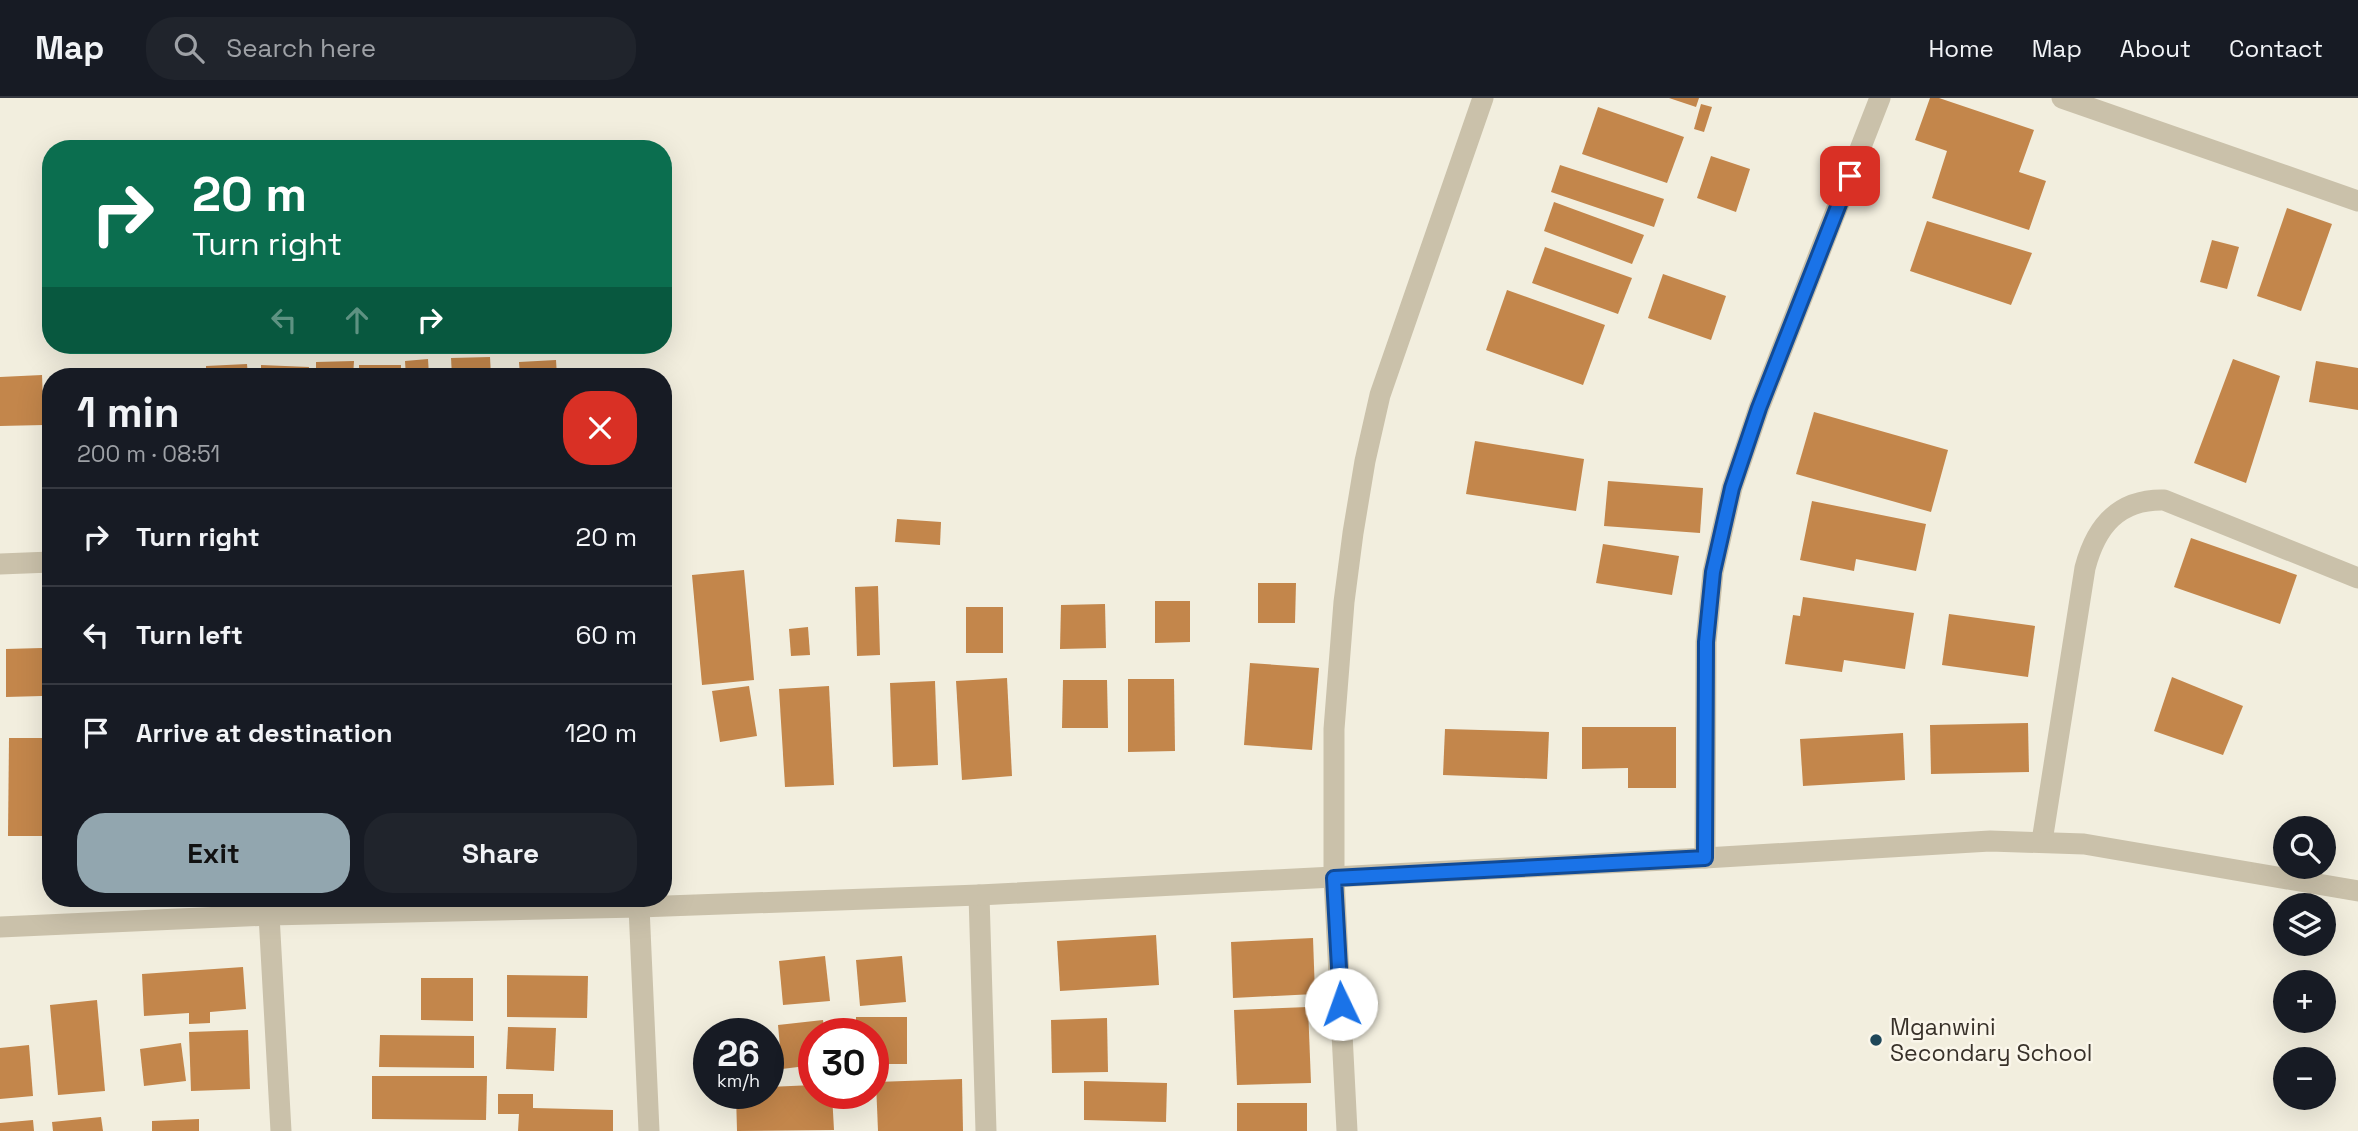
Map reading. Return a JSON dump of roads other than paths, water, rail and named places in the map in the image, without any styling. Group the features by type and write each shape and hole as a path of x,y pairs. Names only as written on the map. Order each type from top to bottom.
{"street":[{"path":"1347,1131 1334,878 1334,729 1344,602 1364,461 1380,395 1483,98"},
{"path":"1705,858 1706,642 1713,572 1732,488 1759,408 1880,98"},
{"path":"2062,98 2358,201"},
{"path":"2042,841 2085,568 2091,543 2117,512 2130,504 2146,500 2164,500 2358,578"},
{"path":"0,564 42,562"},
{"path":"672,905 979,895 1334,878 1990,841 2084,844 2358,891"},
{"path":"979,895 986,1131"},
{"path":"0,927 392,907"},
{"path":"639,907 649,1131"},
{"path":"269,915 281,1131"}],"place":[{"name":"Mganwini Secondary School","path":"1876,1040"}]}
